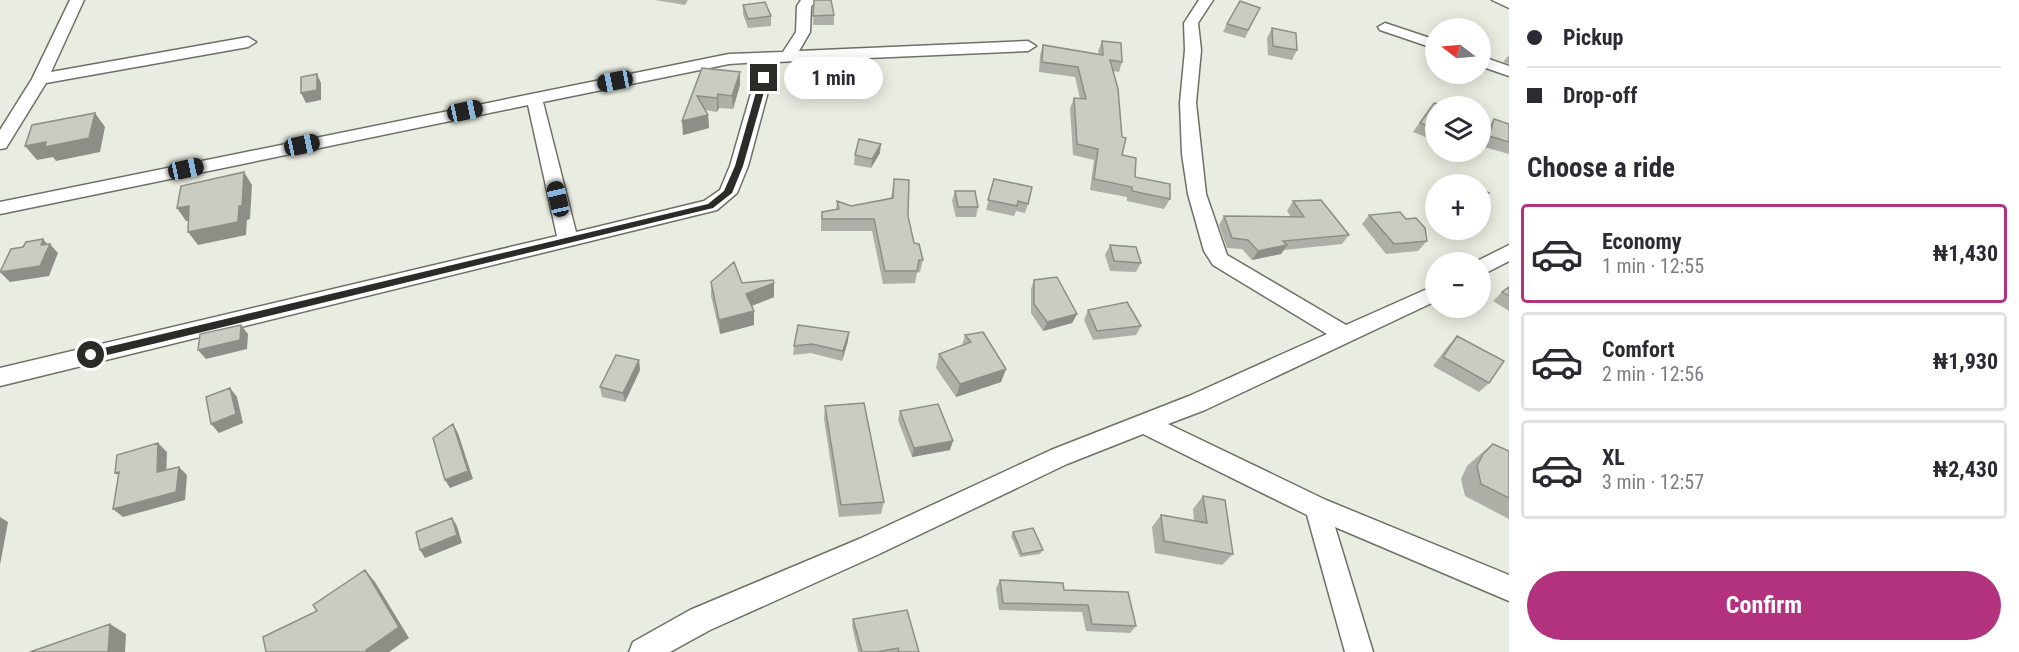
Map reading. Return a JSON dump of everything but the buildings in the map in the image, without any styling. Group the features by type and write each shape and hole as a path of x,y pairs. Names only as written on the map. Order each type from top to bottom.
{"street":[{"path":"0,144 40,79 77,0"},
{"path":"0,377 710,206 728,193 779,56 803,32 804,6 808,0"},
{"path":"1206,0 1191,23 1193,50 1188,103 1191,154 1197,194 1214,251 1220,260 1249,279 1344,333"},
{"path":"1499,0 1509,4"},
{"path":"1385,27 1425,41"},
{"path":"40,79 248,42"},
{"path":"0,208 683,67 779,56 1028,46"},
{"path":"1491,65 1509,71"},
{"path":"534,97 568,240"},
{"path":"1491,263 1509,252"},
{"path":"643,652 699,620 868,547 1059,457 1197,403 1425,297"},
{"path":"1144,424 1317,508 1509,588"},
{"path":"1317,508 1359,652"}],"route":[{"path":"91,355 710,206 728,193 739,166 764,78"}]}
